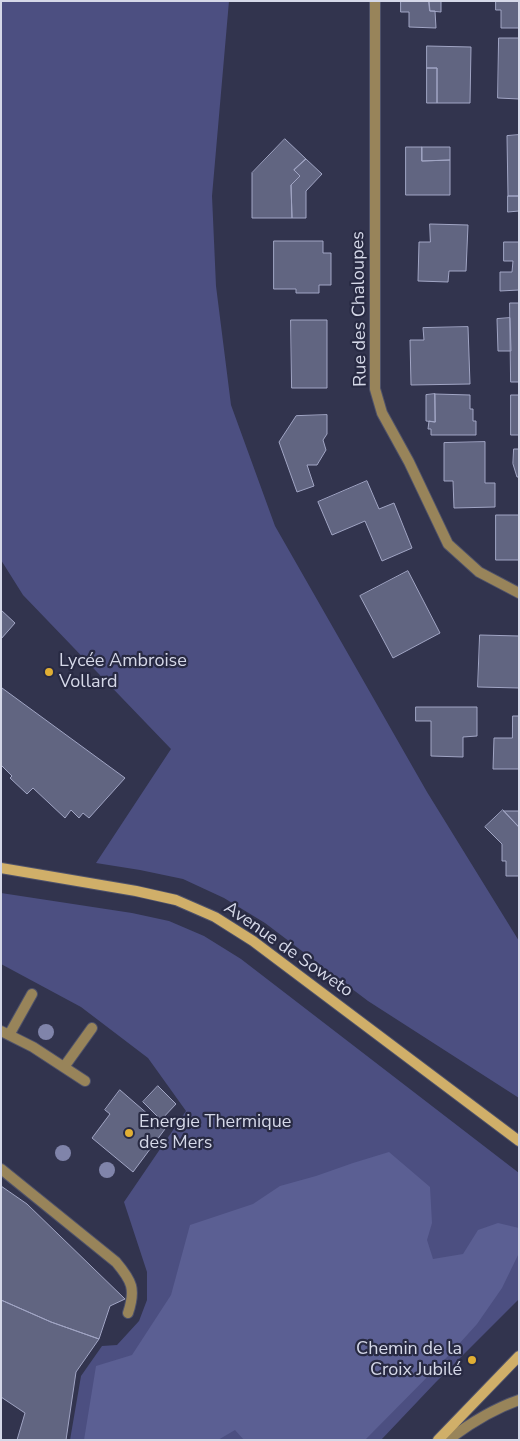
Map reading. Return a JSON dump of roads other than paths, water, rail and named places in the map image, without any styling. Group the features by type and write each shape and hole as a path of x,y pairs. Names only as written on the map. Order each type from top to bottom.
{"street":[{"name":"Rue des Chaloupes","path":"375,1 375,389 382,413 409,462 448,544 479,572 519,593"},
{"name":"Avenue de Soweto","path":"1,868 136,891 176,900 215,917 253,941 519,1141"},
{"path":"32,994 5,1033 33,1048 85,1081"},
{"path":"64,1067 92,1028"},
{"path":"1,1169 116,1262 128,1278 133,1290 128,1313"},
{"path":"438,1440 519,1356"},
{"path":"448,1440 464,1428 519,1400"}],"place":[{"name":"Lycée Ambroise Vollard","path":"49,672"},
{"name":"Energie Thermique des Mers","path":"129,1133"},
{"name":"Chemin de la Croix Jubilé","path":"472,1360"}]}
